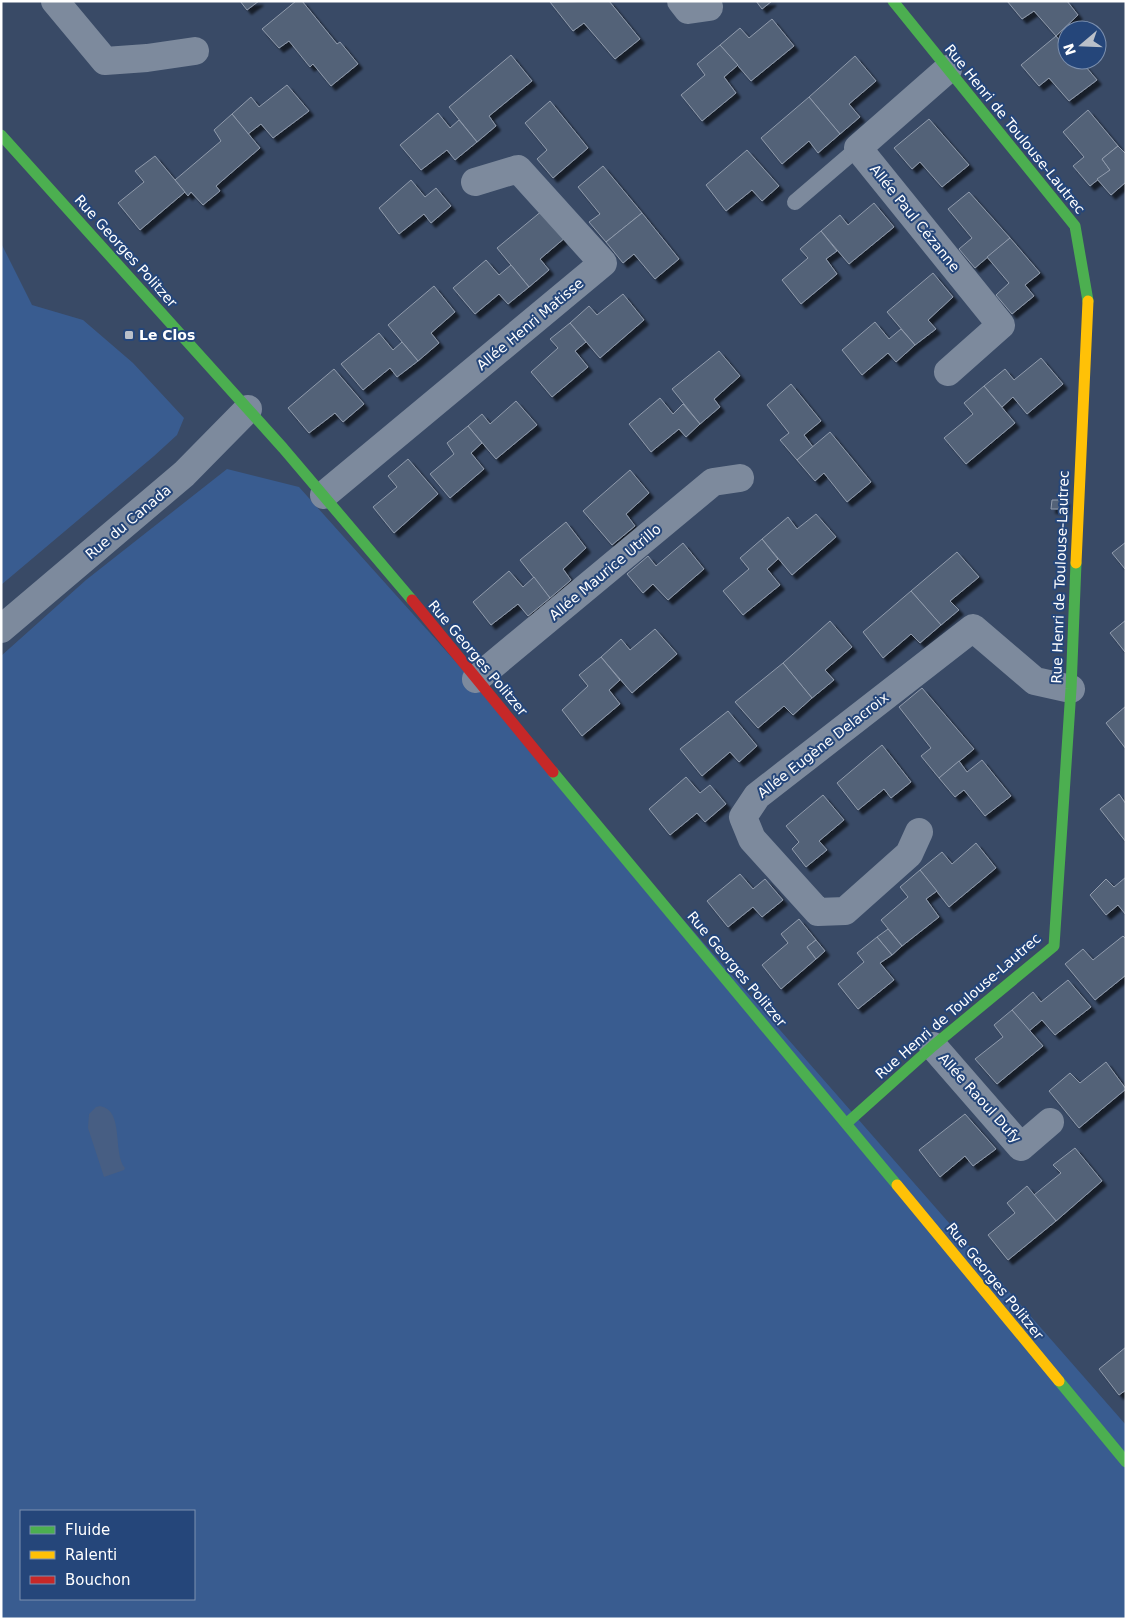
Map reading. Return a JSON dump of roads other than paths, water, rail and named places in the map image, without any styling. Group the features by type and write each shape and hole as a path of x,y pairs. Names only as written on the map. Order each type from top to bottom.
{"street":[{"path":"55,1 105,61 147,58 194,51"},
{"path":"681,1 688,10 709,7"},
{"name":"Rue Henri de Toulouse-Lautrec","path":"846,1123 934,1046 1054,946 1071,689 1088,298 1075,226 893,1"},
{"path":"858,148 948,69"},
{"name":"Rue Georges Politzer","path":"1,135 146,297 204,357 324,495 1124,1457"},
{"name":"Allée Paul Cézanne","path":"858,148 1001,325 948,372"},
{"name":"Allée Henri Matisse","path":"324,495 604,263 518,169 475,182"},
{"name":"Rue du Canada","path":"1,629 184,474 248,409"},
{"name":"Allée Maurice Utrillo","path":"476,679 713,482 740,478"},
{"name":"Allée Eugène Delacroix","path":"919,832 909,854 845,911 818,912 752,839 744,817 757,796 973,628 1035,681 1071,689"},
{"name":"Allée Raoul Dufy","path":"934,1046 1021,1147 1050,1122"}],"lane":[{"path":"795,202 858,148"}],"place":[{"name":"Le Clos","path":"129,335"}]}
